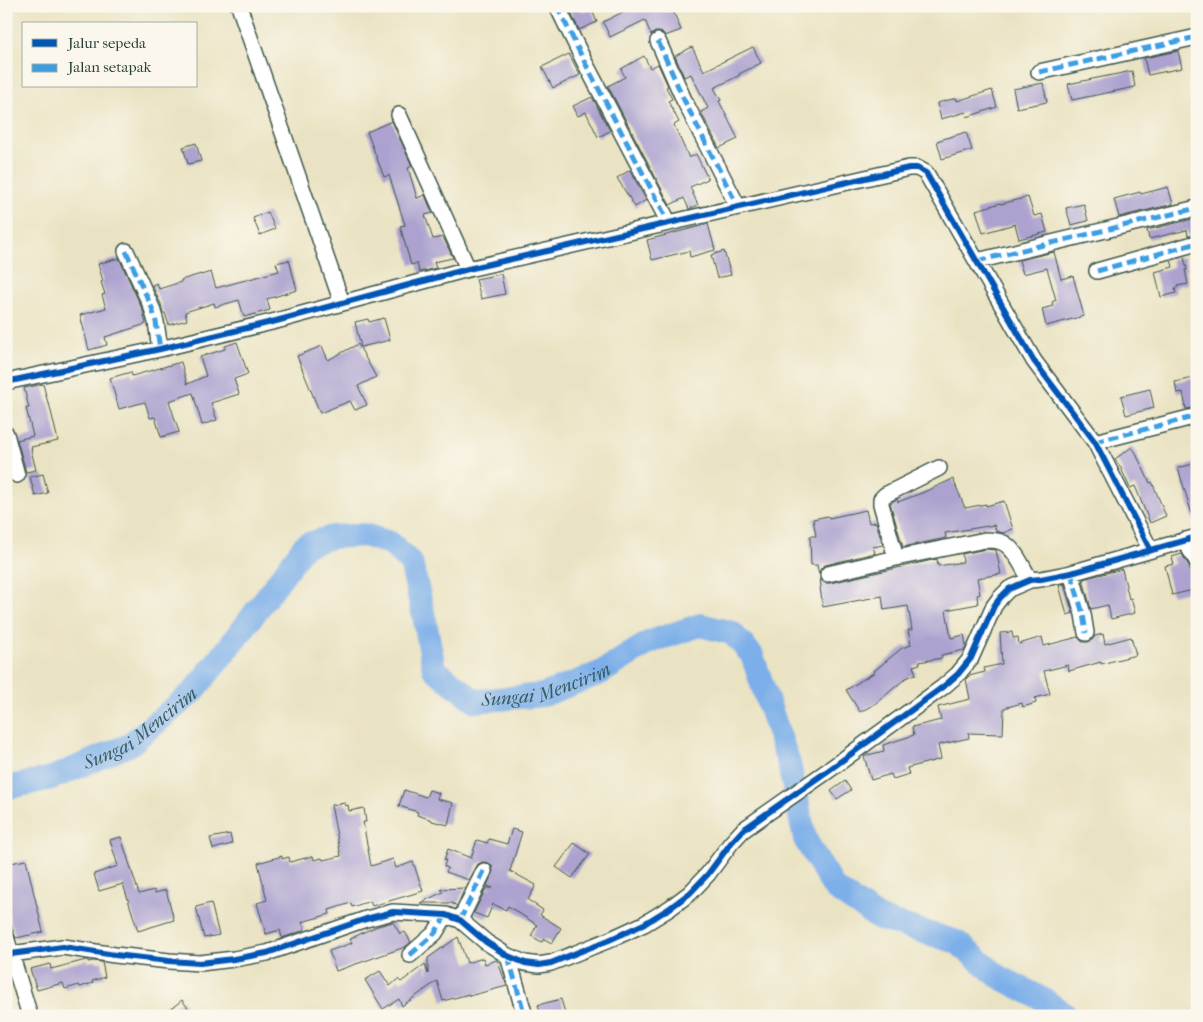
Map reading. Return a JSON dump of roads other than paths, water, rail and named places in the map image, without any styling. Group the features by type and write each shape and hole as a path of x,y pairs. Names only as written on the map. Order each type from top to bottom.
{"street":[{"path":"239,6 342,303"},
{"path":"557,6 668,223"},
{"path":"1039,72 1197,37"},
{"path":"658,41 684,100 738,207"},
{"path":"399,115 468,269"},
{"path":"6,382 160,349 276,321 468,269 909,168 917,168 926,173 1034,361 1096,442 1150,549"},
{"path":"977,261 1197,208"},
{"path":"1097,271 1197,243"},
{"path":"126,251 152,308 160,349"},
{"path":"1096,442 1197,416"},
{"path":"6,434 17,475"},
{"path":"896,558 881,499 885,495 939,468"},
{"path":"11,954 63,947 115,955 200,963 267,953 366,919 394,912 453,917 508,956 525,963 538,965 551,963 610,940 644,924 670,908 690,893 708,874 743,830 943,687 972,658 994,606 1010,589 1030,580 1071,573 1190,538 1197,561"},
{"path":"828,574 985,540 999,540 1008,545 1013,551 1030,580"},
{"path":"1071,573 1083,614 1086,633"},
{"path":"410,955 453,917 484,871"},
{"path":"6,937 30,1016"},
{"path":"508,956 525,1016"}],"waterway":[{"name":"Sungai Mencirim","path":"6,788 52,778 129,745 192,693 240,633 305,545 332,537 364,535 390,543 411,563 434,669 475,701 543,695 600,673 650,642 700,625 732,633 752,655 789,764 805,839 834,888 878,918 957,942 998,976 1046,1001 1067,1016"}]}
